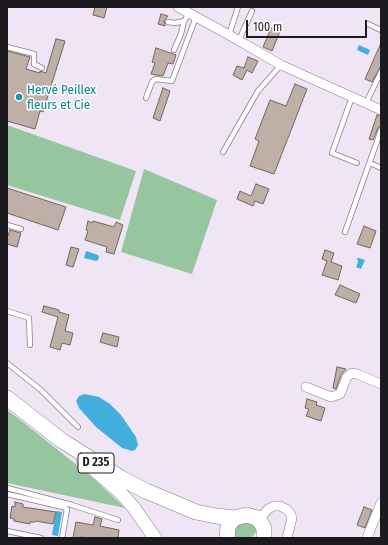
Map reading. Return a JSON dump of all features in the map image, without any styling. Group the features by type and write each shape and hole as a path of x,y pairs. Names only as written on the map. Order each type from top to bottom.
{"main road":[{"name":"D 235","path":"7,398 61,440 121,478 146,491 196,512 235,518"},
{"path":"61,440 120,492 134,508 155,538"},
{"name":"D 235","path":"196,512 222,531 227,537"},
{"path":"227,537 228,527 235,518 246,515 252,516 264,532"}],"street":[{"path":"178,7 190,17 239,40 281,65 381,110"},
{"path":"306,387 330,397 340,394 347,377 352,374 357,374 381,384"},
{"path":"264,532 268,509 274,506 280,506 290,513 292,518 288,538"},
{"path":"367,538 380,508"}],"lane":[{"path":"229,35 238,7"},
{"path":"239,40 252,11"},
{"path":"168,22 175,23 190,17"},
{"path":"174,50 190,17"},
{"path":"146,98 152,82 155,79 172,81 190,17"},
{"path":"368,24 381,30"},
{"path":"7,47 34,54 34,64 42,68"},
{"path":"223,152 258,91 281,65"},
{"path":"366,103 381,72"},
{"path":"352,97 332,153 357,163"},
{"path":"345,232 381,130"},
{"path":"370,163 381,168"},
{"path":"7,224 21,229"},
{"path":"7,311 29,318 30,345"},
{"path":"7,363 41,390 78,427"},
{"path":"7,488 72,505 118,520"},
{"path":"7,494 67,509 62,538"},
{"path":"7,531 41,538"}],"green space":[{"path":"7,125 136,171 120,220 7,185"},
{"path":"144,169 217,200 192,274 121,252"},
{"path":"7,410 93,478 125,508 7,483"},
{"path":"244,521 254,525 257,531 251,538 235,538 235,528"}],"water":[{"path":"359,45 370,50 368,55 357,50"},
{"path":"86,251 98,255 98,260 96,261 84,258"},
{"path":"357,258 365,260 361,269 356,267 358,262"},
{"path":"85,394 99,397 110,404 121,415 136,437 138,445 135,450 132,451 122,448 96,427 79,408 76,401 79,396"},
{"path":"56,511 62,512 58,536 52,535"}],"building":[{"path":"95,7 107,7 104,18 93,15"},
{"path":"161,14 168,16 164,21 165,26 158,24"},
{"path":"271,28 280,31 272,51 263,47"},
{"path":"56,39 65,41 43,112 40,111 35,129 7,121 7,51 30,57 26,69 46,73"},
{"path":"381,43 381,66 372,82 365,79"},
{"path":"156,48 176,55 173,64 168,63 163,76 151,74 155,63 152,62"},
{"path":"248,57 258,61 252,73 247,70 242,80 233,75 237,66 244,68"},
{"path":"295,84 307,89 274,174 250,166 259,141 255,139 270,100 286,106"},
{"path":"163,88 170,91 160,121 153,118"},
{"path":"377,115 381,116 381,126 378,128 373,140 369,139"},
{"path":"256,184 269,189 263,204 255,201 253,206 237,199 240,191 251,196"},
{"path":"7,188 66,207 58,230 7,213"},
{"path":"88,221 114,227 116,222 123,225 114,254 106,252 107,247 85,240 88,231 86,230"},
{"path":"364,226 376,231 370,248 357,244"},
{"path":"10,230 21,233 17,247 7,244 7,238"},
{"path":"71,247 79,249 73,267 66,265"},
{"path":"325,250 334,253 331,262 342,266 338,280 322,275 327,261 322,259"},
{"path":"340,285 360,294 356,303 335,295"},
{"path":"44,306 59,310 59,312 69,315 65,331 73,333 70,345 62,343 60,350 50,347 58,317 42,312"},
{"path":"103,333 119,337 117,347 100,342"},
{"path":"337,367 346,369 341,375 336,389 333,388"},
{"path":"307,399 317,402 316,405 325,408 321,421 306,416 309,409 305,408"},
{"path":"15,502 23,504 23,507 56,512 53,524 36,521 30,522 30,524 14,521 14,519 10,518 12,506 15,507"},
{"path":"364,507 372,510 365,528 357,525"},
{"path":"95,517 102,519 100,526 119,530 118,538 73,538 76,522 93,525"}],"place":[{"name":"Hervé Peillex fleurs et Cie","path":"19,97"}]}
